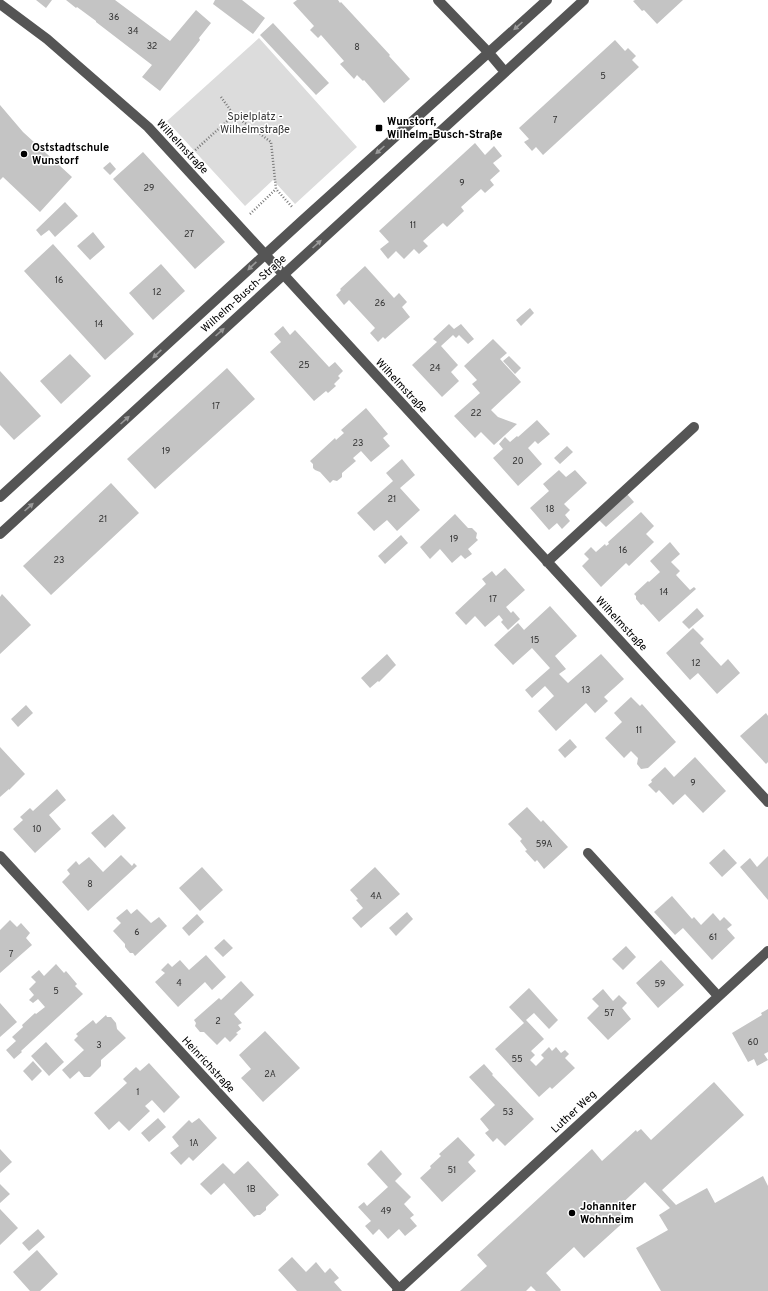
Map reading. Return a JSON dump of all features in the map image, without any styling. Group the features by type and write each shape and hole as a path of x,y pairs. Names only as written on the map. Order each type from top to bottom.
{"street":[{"path":"438,0 489,53 505,72"},
{"name":"Wilhelm-Busch-Straße","path":"0,497 264,255 547,0"},
{"name":"Wilhelm-Busch-Straße","path":"0,534 584,0"},
{"name":"Wilhelmstraße","path":"0,4 47,39 148,128 768,802"},
{"path":"547,562 694,427"},
{"path":"588,853 718,996"},
{"name":"Heinrichstraße","path":"0,856 398,1290"},
{"name":"Luther Weg","path":"398,1290 768,951"}],"path":[{"path":"221,97 234,116 271,142 276,189 304,219"},
{"path":"181,164 234,116"},
{"path":"237,226 276,189"}],"green space":[{"name":"Spielplatz - Wilhelmstraße","path":"259,38 357,147 295,204 273,180 245,206 167,121"}],"building":[{"path":"36,0 52,0 46,8"},
{"path":"66,0 115,0 170,41 196,10 211,23 199,38 200,40 160,91 142,77 152,65 96,21"},
{"path":"215,0 242,0 265,18 253,34 213,4"},
{"path":"297,0 338,0 340,3 341,2 410,79 384,103 364,80 363,81 357,75 354,79 340,64 344,61 321,35 318,38 310,30 314,26 293,3"},
{"path":"683,0 657,24 644,10 642,11 633,1"},
{"path":"273,23 329,83 316,95 260,35"},
{"path":"615,40 625,51 628,48 636,56 632,60 639,67 543,155 536,147 532,151 524,142 529,139 519,128"},
{"name":"Oststadtschule Wunstorf","path":"0,105 23,132 72,177 40,212 3,177 0,180"},
{"path":"475,143 485,155 494,146 502,156 493,163 500,171 490,180 494,185 485,193 481,189 461,207 464,211 447,227 443,223 423,241 428,246 419,254 414,249 404,259 396,251 388,259 380,249 389,242 379,231"},
{"path":"143,152 225,242 195,269 113,179"},
{"path":"110,162 116,169 110,175 103,168"},
{"path":"65,202 78,216 55,237 49,230 41,236 36,230"},
{"path":"93,232 105,247 90,260 77,246"},
{"path":"53,244 134,334 105,360 24,271"},
{"path":"161,264 185,291 153,320 129,293"},
{"path":"365,266 394,298 399,293 407,302 402,307 410,317 385,339 383,337 378,342 370,333 375,328 349,300 344,305 336,295 341,290 340,289"},
{"path":"530,308 534,313 521,326 516,320"},
{"path":"449,324 454,329 461,324 474,339 468,344 459,335 456,338 453,335 441,346 458,365 451,372 459,381 442,397 412,365 437,342 433,339"},
{"path":"283,326 290,335 295,330 329,367 335,362 343,371 338,376 340,378 334,384 336,386 328,393 326,391 314,401 270,352 281,342 274,334"},
{"path":"493,339 507,353 500,359 521,382 491,410 498,417 517,424 494,445 481,432 475,438 454,416 480,393 472,384 477,380 464,366"},
{"path":"70,354 91,376 61,404 40,381"},
{"path":"509,356 521,368 515,374 503,361"},
{"path":"227,368 255,399 155,489 127,459"},
{"path":"0,371 41,416 14,440 0,425"},
{"path":"366,408 388,434 383,438 390,446 371,462 361,451 353,458 356,461 342,473 342,477 337,481 333,480 330,483 320,472 313,468 313,464 310,461 335,438 336,440 344,433 341,430"},
{"path":"537,420 550,434 538,444 535,441 528,448 542,464 518,486 493,458 503,449 499,444 505,437 510,442"},
{"path":"567,446 573,452 560,464 554,458"},
{"path":"402,459 415,475 400,488 420,510 397,531 387,520 374,531 357,513 393,481 386,473"},
{"path":"559,470 566,477 575,470 587,483 564,504 570,510 565,515 570,521 562,529 557,523 549,530 530,508 549,491 543,484"},
{"path":"111,483 139,513 51,595 23,566"},
{"path":"627,494 634,502 606,527 599,520"},
{"path":"641,512 654,526 646,534 654,542 629,566 626,563 601,587 582,566 589,559 584,554 591,547 596,552 605,544 606,546 609,544 608,542"},
{"path":"455,514 468,528 472,528 477,533 476,538 478,540 468,549 472,554 465,559 461,555 452,563 440,549 430,559 420,547"},
{"path":"401,535 408,543 385,564 378,556"},
{"path":"670,542 680,554 671,562 680,571 676,575 690,590 694,587 696,589 659,622 643,604 641,605 634,594 660,572 650,561"},
{"path":"505,568 525,590 506,607 511,613 513,611 520,619 508,630 501,622 503,620 499,615 485,627 475,616 466,625 455,613 486,584 482,579 492,571 496,576"},
{"path":"2,594 31,625 0,654 0,597"},
{"path":"550,606 577,636 555,656 566,669 559,674 568,683 601,654 624,679 604,697 608,701 595,713 586,703 556,731 538,711 554,696 545,686 532,698 525,690 550,668 532,648 513,665 494,645 518,623 524,630"},
{"path":"697,608 704,616 689,629 682,622"},
{"path":"693,628 704,639 700,643 721,666 728,659 740,673 717,694 698,673 690,680 666,653"},
{"path":"387,654 396,665 379,682 378,681 370,688 361,678"},
{"path":"631,697 640,706 642,704 676,742 648,768 641,769 637,764 638,758 631,751 624,758 605,738 622,722 614,713"},
{"path":"26,705 33,713 18,727 11,719"},
{"path":"766,713 768,716 768,762 766,764 740,736"},
{"path":"570,739 577,747 565,758 558,750"},
{"path":"0,747 25,774 0,797"},
{"path":"695,757 726,791 703,813 685,794 673,805 659,790 656,793 648,785 652,782 651,780 665,767 674,777"},
{"path":"57,789 66,800 49,815 61,829 35,853 13,829 23,820 20,817 30,808 33,811"},
{"path":"527,807 541,822 543,820 568,847 544,869 537,860 535,862 525,851 527,850 520,841 522,839 508,824"},
{"path":"113,814 126,828 105,848 91,833"},
{"path":"724,849 737,863 722,877 709,863"},
{"path":"121,855 132,866 134,863 137,866 88,911 62,882 70,874 67,870 76,861 79,865 89,857 103,872"},
{"path":"768,856 768,900 740,867 750,858 757,867"},
{"path":"202,867 223,890 200,911 179,888"},
{"path":"375,867 400,894 361,928 352,918 363,908 356,900 358,899 350,890"},
{"path":"672,896 692,919 694,917 701,925 713,913 720,921 724,917 732,925 727,929 735,938 712,960 683,928 675,935 654,912"},
{"path":"127,909 131,914 137,909 151,923 159,917 167,926 135,956 133,953 130,953 125,947 125,944 113,931 121,923 116,918"},
{"path":"407,912 413,919 396,936 389,928"},
{"path":"197,914 204,922 189,936 182,928"},
{"path":"10,920 17,927 21,923 30,933 26,938 32,945 0,973 0,930"},
{"path":"224,939 233,948 223,957 214,948"},
{"path":"626,946 636,957 623,970 612,959"},
{"path":"206,955 226,977 212,990 205,982 178,1007 155,982 165,973 161,970 168,963 172,967 180,960 189,970"},
{"path":"661,960 684,985 658,1008 636,983"},
{"path":"56,964 64,973 66,971 77,984 75,986 83,994 14,1059 6,1050 16,1041 12,1037 35,1013 36,1014 45,1007 38,999 33,1003 29,1000 34,995 29,989 36,982 31,977 39,970 44,976"},
{"path":"241,981 254,995 234,1014 242,1023 238,1025 241,1029 236,1033 238,1034 230,1042 225,1037 217,1045 204,1032 200,1032 195,1026 196,1023 194,1020 219,998 221,1000"},
{"path":"529,988 558,1020 549,1029 534,1013 526,1020 544,1039 531,1051 535,1055 530,1060 536,1066 544,1058 541,1055 549,1047 552,1051 556,1047 561,1053 565,1050 569,1054 565,1058 575,1068 552,1089 550,1087 539,1097 495,1049 524,1023 509,1007"},
{"path":"603,989 613,1001 619,995 627,1003 622,1008 631,1019 608,1040 587,1018 599,1006 592,999"},
{"path":"0,1003 17,1022 0,1037"},
{"path":"768,1009 768,1052 764,1054 768,1060 757,1066 754,1059 748,1062 732,1033 762,1015 761,1013"},
{"path":"106,1015 107,1017 111,1017 116,1023 117,1029 126,1038 101,1060 101,1066 90,1077 84,1077 79,1071 70,1079 62,1070 84,1050 74,1040 78,1036 76,1034 93,1020 96,1024"},
{"path":"265,1031 300,1068 263,1102 241,1078 251,1069 239,1055"},
{"path":"46,1042 64,1062 49,1076 31,1056"},
{"path":"33,1061 42,1071 32,1081 23,1071"},
{"path":"149,1063 180,1097 164,1113 152,1100 145,1106 150,1111 129,1131 119,1121 109,1130 94,1113 127,1083 123,1079 136,1067 140,1071"},
{"path":"484,1064 493,1074 492,1075 534,1119 505,1146 497,1138 493,1142 485,1133 489,1130 480,1119 495,1105 469,1077"},
{"path":"714,1082 744,1115 662,1190 676,1205 707,1188 715,1203 763,1176 768,1186 768,1291 661,1291 636,1248 668,1230 659,1215 670,1208 645,1182 617,1208 627,1219 584,1258 574,1247 546,1273 561,1290 560,1291 536,1291 531,1286 526,1291 460,1291 487,1266 477,1255 592,1149 602,1161 636,1130 637,1132 641,1129 651,1140"},
{"path":"158,1118 166,1127 149,1142 141,1133"},
{"path":"199,1118 217,1138 193,1161 189,1157 181,1165 170,1153 179,1146 172,1137 189,1120 192,1123"},
{"path":"458,1137 475,1155 468,1162 476,1171 442,1202 420,1178 441,1156 439,1154"},
{"path":"0,1149 12,1162 0,1173"},
{"path":"381,1150 402,1174 395,1181 411,1197 404,1204 414,1215 410,1218 417,1226 405,1236 399,1229 388,1239 379,1229 373,1235 365,1226 371,1221 358,1207 364,1202 367,1206 388,1187 367,1164"},
{"path":"248,1161 279,1195 266,1207 266,1210 260,1215 254,1217 224,1183 211,1195 200,1184 223,1163 234,1174"},
{"path":"0,1184 10,1194 0,1203"},
{"path":"0,1209 18,1228 0,1245"},
{"path":"38,1229 45,1237 29,1251 22,1243"},
{"path":"37,1250 58,1274 40,1291 30,1291 13,1272"},
{"path":"292,1257 306,1272 316,1262 325,1273 330,1268 339,1278 334,1282 342,1291 297,1291 278,1270"}],"place":[{"name":"Wunstorf, Wilhelm-Busch-Straße","path":"379,128"},
{"name":"Oststadtschule Wunstorf","path":"24,154"},
{"name":"Johanniter Wohnheim","path":"572,1213"}]}
